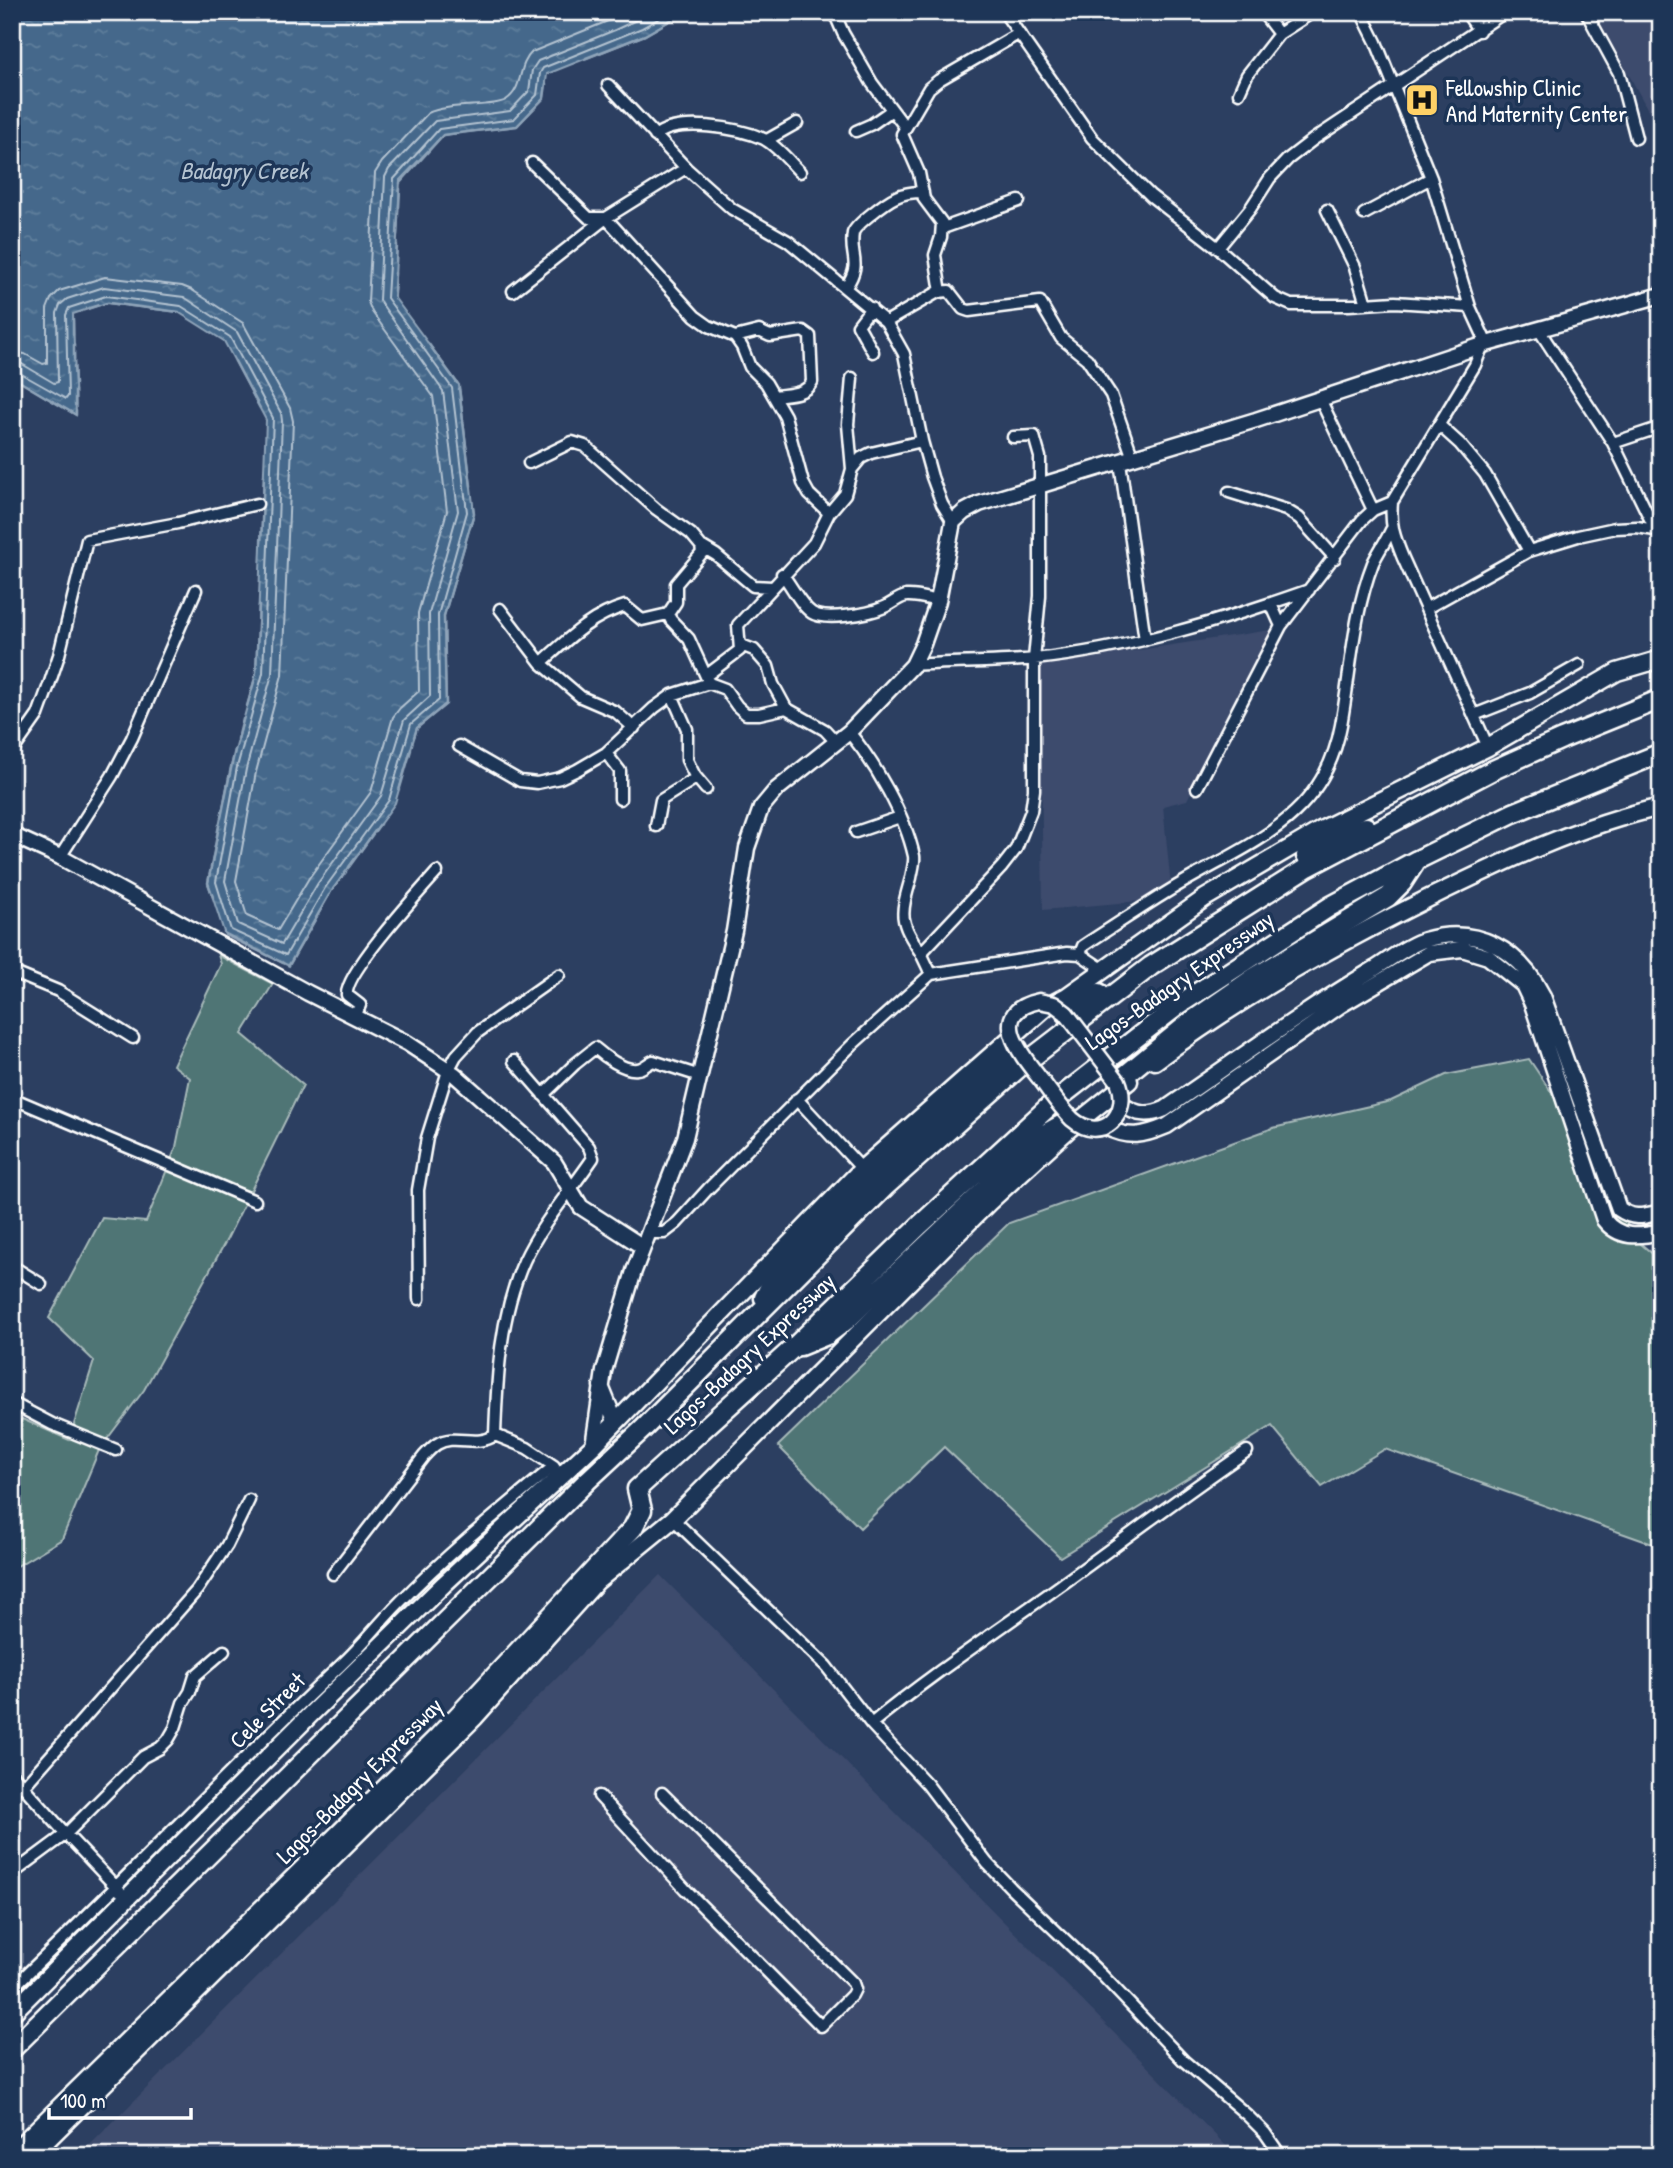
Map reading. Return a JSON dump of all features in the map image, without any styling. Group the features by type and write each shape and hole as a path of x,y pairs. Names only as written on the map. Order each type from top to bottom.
{"highway":[{"name":"Lagos-Badagry Expressway","path":"12,2049 587,1481 643,1429 886,1186 1021,1066 1151,966 1308,867 1491,771 1661,699"},
{"name":"Lagos-Badagry Expressway","path":"12,2155 438,1737 633,1528 642,1510 638,1489 793,1348 920,1224 1055,1101 1180,1004 1331,906 1513,813 1661,753"},
{"path":"1066,1013 1212,915 1330,842 1351,831 1391,824"},
{"path":"1118,1081 1180,1030 1255,977 1388,897 1402,883 1417,860"},
{"path":"762,1309 765,1293 772,1282 888,1166 1018,1049"},
{"path":"793,1348 814,1342 837,1327 1043,1135 1072,1119"}],"main road":[{"path":"593,1446 601,1385 645,1240 685,1138 734,931 747,848 761,808 776,790 849,732 913,664 938,601 953,522 979,504 1485,345 1661,295"},
{"name":"Lagos-Badagry Expressway","path":"12,2013 122,1893 435,1593 593,1446 862,1169 1046,1007 1067,996 1205,898 1298,844 1488,747 1617,672 1659,664"},
{"name":"Lagos-Badagry Expressway","path":"31,2156 475,1717 597,1581 673,1519 988,1203 1069,1129 1199,1028 1288,972 1367,929 1502,862 1572,832 1661,807"},
{"path":"12,835 60,857 407,1043 448,1071 554,1162 582,1207 645,1240"},
{"path":"1105,1127 1117,1116 1123,1105 1118,1081 1066,1013 1047,1001 1021,1007 1011,1026 1012,1038 1072,1119 1085,1127 1105,1127 1130,1136 1167,1126 1357,979 1423,940 1473,937 1497,945 1532,975 1543,996 1619,1209 1630,1216 1640,1217 1661,1212"},
{"path":"1123,1105 1133,1112 1146,1115 1165,1110 1292,1031 1429,953 1462,949 1488,957 1523,985 1532,1003 1604,1220 1613,1231 1626,1235 1642,1236 1661,1232"},
{"path":"601,1385 616,1423"}],"street":[{"path":"834,12 853,51 879,94 905,127"},
{"path":"1004,12 1092,138 1151,196 1218,248 1275,298 1290,305 1395,302 1470,307"},
{"path":"1262,12 1279,34"},
{"path":"1239,93 1247,75 1279,34 1312,12"},
{"path":"1080,954 1083,946 1164,893 1267,835 1303,806 1322,779 1341,727 1352,648 1374,562 1391,530 1392,502 1485,345 1470,307 1431,178 1361,12"},
{"path":"1466,12 1479,31"},
{"path":"1218,248 1250,209 1270,178 1288,159 1505,12"},
{"path":"1586,12 1619,73 1636,138"},
{"path":"942,292 935,255 942,223 924,199 919,173 902,134 929,88 1018,34"},
{"path":"608,85 686,169 732,209 788,241 886,322 904,354 922,441 942,504 953,522"},
{"path":"856,131 892,110"},
{"path":"767,140 797,123"},
{"path":"655,136 666,128 720,127 767,140 800,172"},
{"path":"532,163 589,218 606,218 695,316 709,326 735,337 750,367 775,396 792,436 803,483 809,494 829,513"},
{"path":"513,291 606,218 686,169"},
{"path":"1364,214 1431,178"},
{"path":"846,287 856,270 853,235 856,227 894,198 911,192 923,192"},
{"path":"943,228 1019,201"},
{"path":"1326,211 1355,267 1366,304"},
{"path":"886,322 942,292 949,291 962,309 969,311 1036,301 1042,304 1062,338 1087,359 1111,395 1126,460 1145,640"},
{"path":"871,308 858,326 873,352"},
{"path":"1539,330 1613,443 1658,531"},
{"path":"735,337 758,331 770,336 803,331 810,336 810,387 804,391 775,396"},
{"path":"459,746 520,781 537,783 561,778 606,752 654,708 672,695 708,679 736,654 741,645 738,625 782,574 814,543 829,513 845,494 852,469 848,424 852,377"},
{"path":"1320,399 1373,510"},
{"path":"1439,425 1460,444 1485,474 1529,551"},
{"path":"1613,443 1661,427"},
{"path":"921,953 1016,849 1026,827 1034,790 1034,659 1040,596 1040,457 1034,436 1013,437"},
{"path":"852,469 861,458 871,453 922,441"},
{"path":"528,463 572,442 586,446 656,509 691,534 701,546 753,586 772,587"},
{"path":"1228,492 1286,510 1299,518 1335,558"},
{"path":"1197,788 1281,626 1362,520 1373,510 1392,502"},
{"path":"12,752 38,715 49,685 87,540 178,523 257,504"},
{"path":"1427,608 1529,551 1615,528 1637,527 1658,531"},
{"path":"1391,530 1488,747"},
{"path":"541,663 584,624 609,610 625,606 642,620 668,614 676,602 676,584 699,559 701,546"},
{"path":"782,574 805,606 820,617 861,614 883,608 904,597 914,596 938,601"},
{"path":"60,857 112,776 132,738 196,590"},
{"path":"913,664 1034,659 1145,640 1271,604 1309,590"},
{"path":"1271,604 1281,626"},
{"path":"500,609 541,663 581,697 617,712 634,728"},
{"path":"668,614 689,639 708,679 725,689 746,714 786,708"},
{"path":"741,645 754,650 768,666 773,684 786,708 825,730 837,743"},
{"path":"1474,715 1530,693 1579,665"},
{"path":"672,695 687,729 686,754 696,778 706,789"},
{"path":"849,732 875,768 900,817 914,858 905,894 904,925 931,974"},
{"path":"606,752 620,771 620,799"},
{"path":"656,825 661,800 696,778"},
{"path":"856,832 900,817"},
{"path":"355,1017 360,1005 347,995 348,985 381,936 437,872"},
{"path":"645,1240 664,1233 677,1223 853,1044 931,974 1067,953 1080,954 1104,970"},
{"path":"12,972 58,992 133,1038"},
{"path":"419,1299 418,1190 427,1139 448,1071 456,1056 478,1032 559,975"},
{"path":"543,1095 575,1063 595,1048 603,1055 634,1069 640,1069 653,1061 700,1076"},
{"path":"333,1574 424,1456 438,1443 451,1440 487,1441 495,1435 497,1373 513,1290 525,1260 593,1158 592,1153 514,1061"},
{"path":"12,1098 255,1201"},
{"path":"797,1099 862,1169"},
{"path":"12,1266 41,1284"},
{"path":"12,1403 52,1424 116,1450"},
{"name":"Cele Street","path":"12,1988 122,1893 302,1700 343,1664 399,1603 473,1534 554,1466 527,1448 495,1435"},
{"path":"871,1724 918,1685 1247,1451"},
{"path":"24,1786 197,1590 227,1545 249,1500"},
{"path":"673,1519 827,1666 871,1724 927,1784 995,1871 1102,1975 1184,2061 1247,2115 1265,2133 1281,2156"},
{"path":"424,1580 435,1593"},
{"path":"399,1603 410,1617"},
{"path":"12,1874 66,1833 143,1757 160,1748 168,1740 176,1728 195,1676 223,1651"},
{"path":"12,1774 122,1893"},
{"path":"599,1796 685,1889 821,2026 852,1995 855,1989 853,1983 662,1793"}],"shaded area":[{"path":"1595,12 1661,12 1661,134"},
{"path":"1271,630 1187,800 1163,806 1172,898 1043,910 1040,665"},
{"path":"660,1575 1236,2156 79,2156"}],"green space":[{"path":"218,955 273,984 242,1034 303,1085 227,1239 144,1390 99,1450 62,1539 12,1569 12,1436 22,1419 69,1440 94,1361 49,1318 102,1218 146,1222 176,1147 190,1078 173,1065 221,964"},
{"path":"1529,1059 1591,1151 1634,1238 1661,1261 1661,1547 1385,1449 1322,1487 1272,1426 1060,1557 944,1447 860,1528 778,1446 1009,1223 1273,1128 1391,1101 1446,1075"}],"water":[{"name":"Badagry Creek","path":"12,12 685,12 645,35 547,74 544,98 517,126 443,135 400,180 394,297 459,385 474,513 444,616 446,704 417,728 395,803 331,892 289,966 225,935 208,883 231,766 256,673 266,420 224,341 178,312 106,303 73,314 76,415 12,377"}],"waterway":[{"path":"586,58 645,35 685,12"},
{"path":"400,183 443,135 517,126 544,98 546,84"},
{"path":"399,207 400,189"},
{"path":"397,235 398,217"},
{"path":"396,263 397,245"},
{"path":"394,291 395,273"},
{"path":"109,303 179,312"},
{"path":"86,309 99,305"},
{"path":"73,320 73,335"},
{"path":"428,343 457,383"},
{"path":"74,345 74,359"},
{"path":"235,361 260,408"},
{"path":"74,366 75,384"},
{"path":"12,377 76,415 76,411"},
{"path":"459,389 471,486"},
{"path":"75,390 75,405"},
{"path":"261,543 264,476"},
{"path":"414,737 417,728 446,704 444,616 474,513 473,507"},
{"path":"256,672 259,605"},
{"path":"247,706 254,682"},
{"path":"238,739 243,719"},
{"path":"221,818 235,749"},
{"path":"400,788 411,750"},
{"path":"349,867 380,824"},
{"path":"213,897 208,883 219,825"},
{"path":"333,889 346,872"},
{"path":"289,965 329,895"},
{"path":"224,933 283,963"}],"ferry route":[{"path":"487,12 589,21 614,20"},
{"path":"515,12 606,20"},
{"path":"575,12 613,20"},
{"path":"603,12 610,18"},
{"path":"614,19 616,12"}],"place":[{"name":"Fellowship Clinic And Maternity Center","path":"1422,100"}]}
